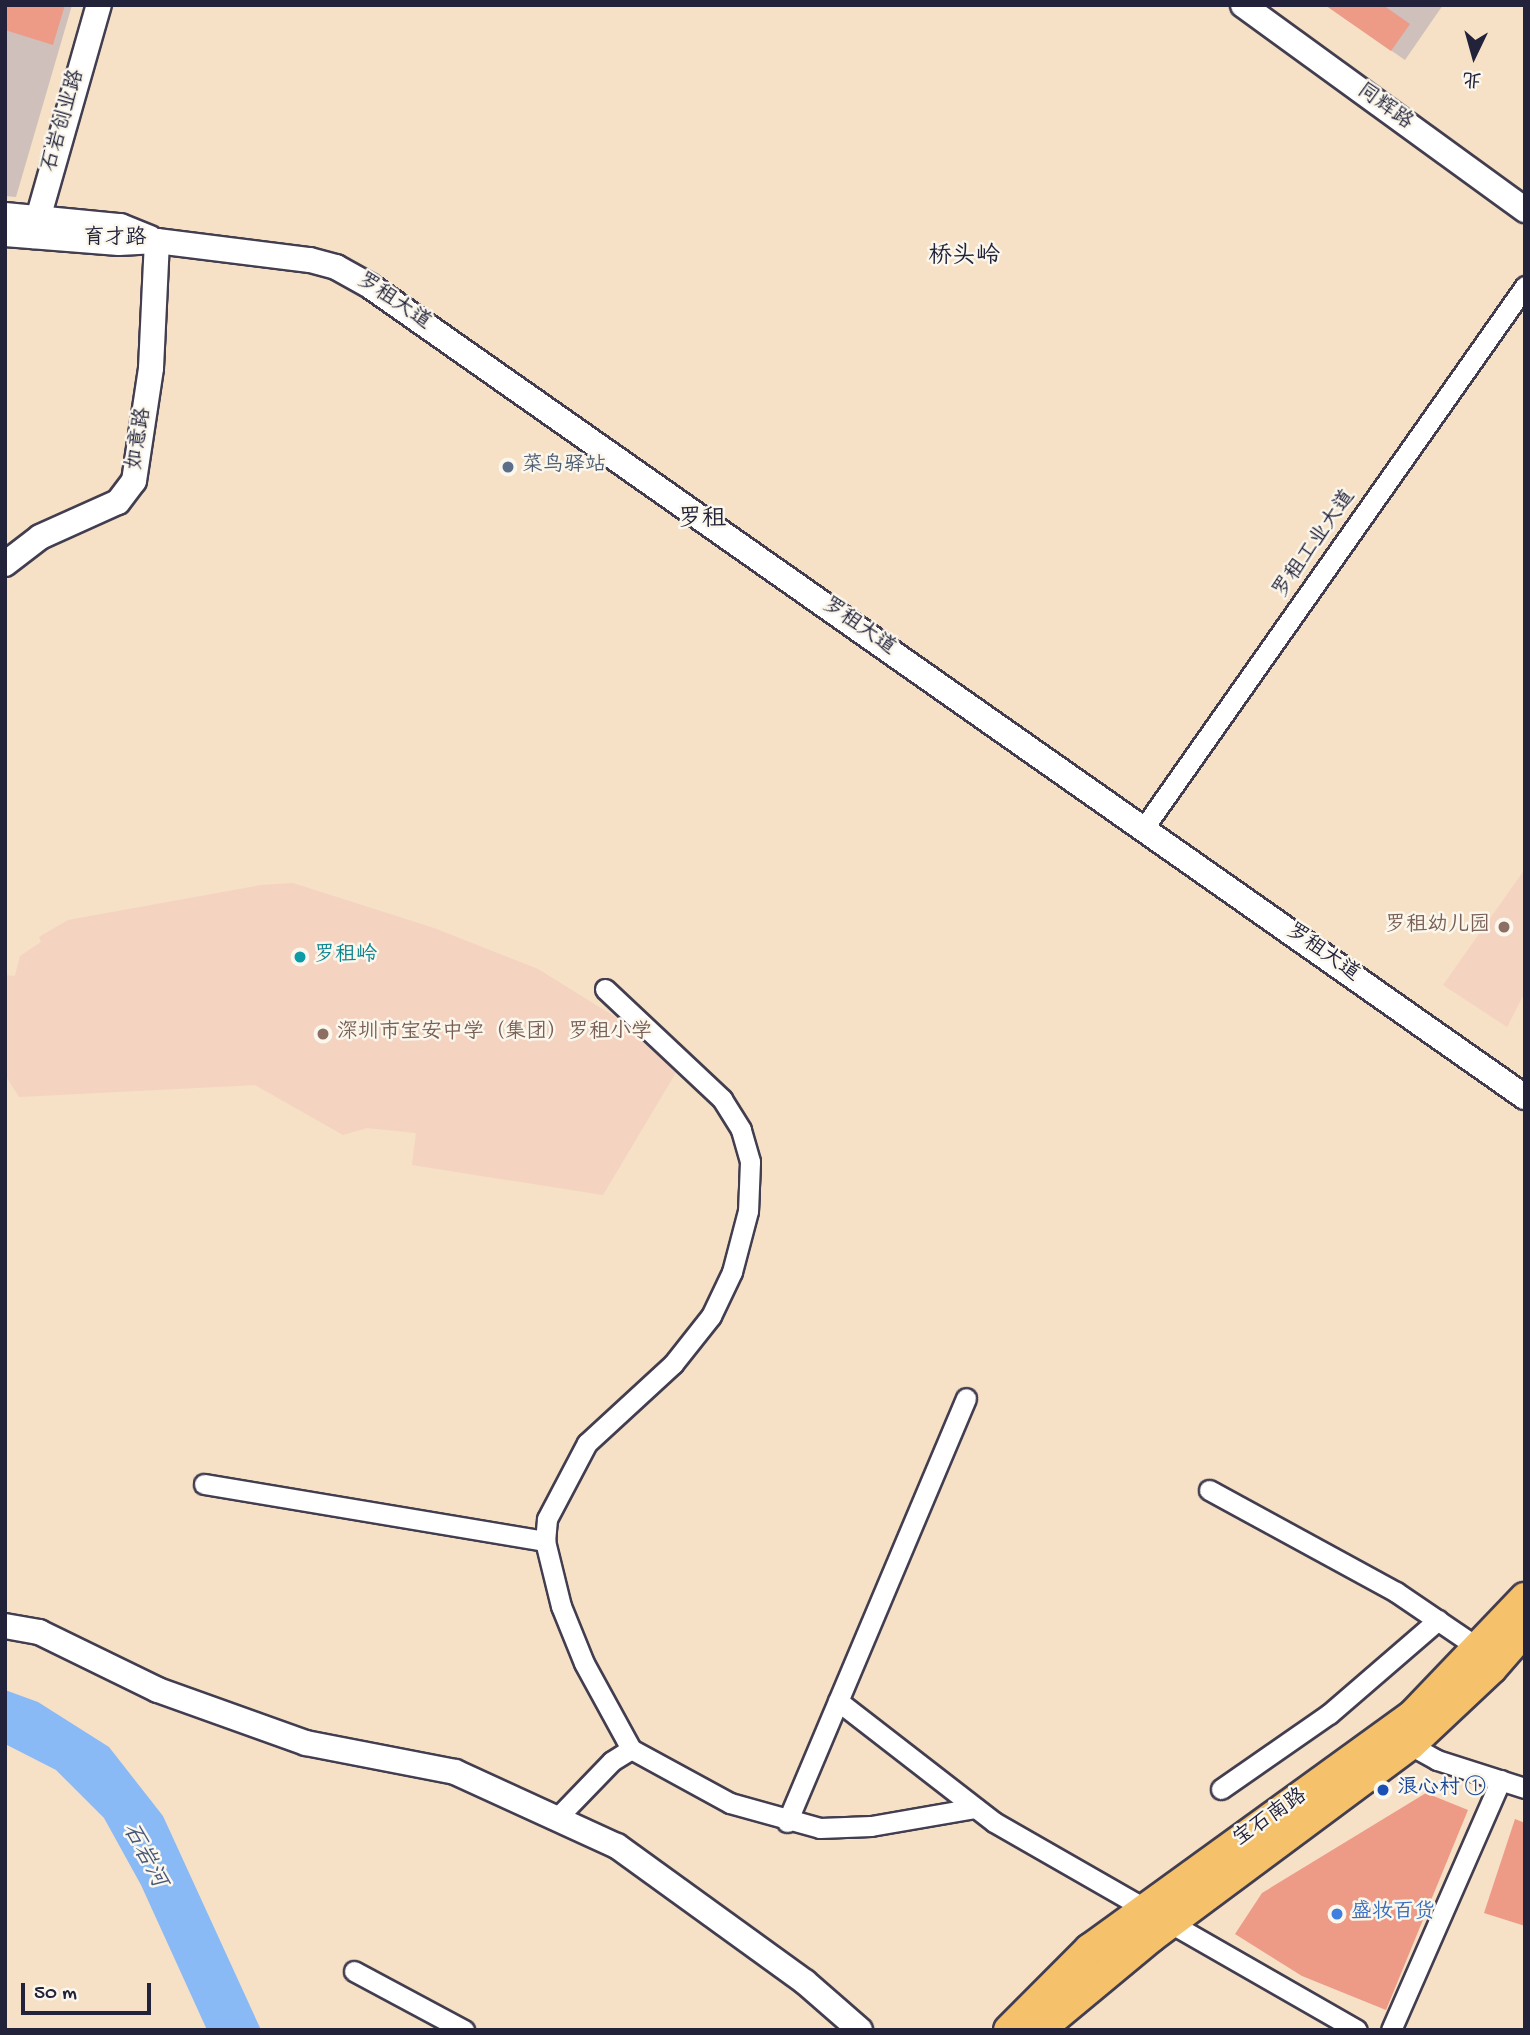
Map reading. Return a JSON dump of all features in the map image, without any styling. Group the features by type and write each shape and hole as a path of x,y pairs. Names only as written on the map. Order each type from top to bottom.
{"main road":[{"name":"宝石南路","path":"1039,2030 1159,1915 1382,1740 1480,1648 1525,1598"},
{"name":"宝石南路","path":"1009,2030 1090,1949 1159,1915 1410,1745 1492,1668 1525,1630"}],"street":[{"name":"石岩创业路","path":"35,227 99,5"},
{"name":"同辉路","path":"1243,5 1525,210"},
{"name":"育才路","path":"5,215 35,227"},
{"name":"育才路","path":"5,234 35,227 120,226 157,241"},
{"name":"如意路","path":"5,564 52,531 118,502 134,481 151,368 157,241"},
{"name":"罗租大道","path":"157,241 310,260 336,267 370,286 1525,1097"},
{"name":"罗租工业大道","path":"1143,829 1525,286"},
{"path":"605,989 678,1055 728,1109 741,1130 750,1163 748,1211 732,1272 711,1315 673,1364 587,1443 547,1519 545,1541 561,1606 584,1662 631,1749 730,1803 787,1822 820,1828 871,1826 975,1808"},
{"path":"787,1822 966,1398"},
{"path":"204,1484 545,1541"},
{"path":"1209,1490 1396,1592 1480,1648"},
{"path":"1221,1789 1329,1714 1438,1620"},
{"path":"5,1626 39,1632 158,1690 306,1743 454,1772 617,1846 805,1982 860,2030"},
{"path":"838,1701 975,1808 1357,2030"},
{"path":"1410,1745 1437,1760 1525,1788"},
{"path":"557,1818 612,1761 631,1749"},
{"path":"1391,2030 1501,1780"},
{"path":"354,1970 464,2030"}],"shaded area":[{"path":"5,5 72,5 16,197 5,196"},
{"path":"1325,5 1443,5 1405,60"},
{"name":"罗租幼儿园","path":"1525,869 1525,992 1507,1027 1443,985"},
{"name":"深圳市宝安中学（集团）罗租小学","path":"293,883 434,928 538,969 625,1023 678,1069 603,1195 412,1165 416,1133 367,1128 343,1135 255,1085 19,1097 5,1075 5,975 15,976 20,956 41,942 39,937 68,920 261,885"}],"water":[{"name":"石岩河","path":"5,1690 38,1702 109,1747 163,1816 261,2030 207,2030 141,1885 104,1818 56,1770 5,1744"}],"building":[{"path":"5,5 65,5 53,45 5,30"},
{"path":"1325,5 1383,5 1410,24 1391,51"},
{"name":"盛妆百货","path":"1426,1793 1468,1810 1386,2010 1302,1976 1235,1934 1262,1893"},
{"path":"1515,1819 1525,1823 1525,1926 1484,1913"}],"place":[{"name":"菜鸟驿站","path":"508,467"},
{"name":"罗租幼儿园","path":"1504,927"},
{"name":"罗租岭","path":"300,957"},
{"name":"深圳市宝安中学（集团）罗租小学","path":"323,1034"},
{"name":"浪心村 ①","path":"1383,1790"},
{"name":"盛妆百货","path":"1337,1914"}],"district":[{"name":"桥头岭","path":"964,258"},
{"name":"罗租","path":"702,521"}]}
